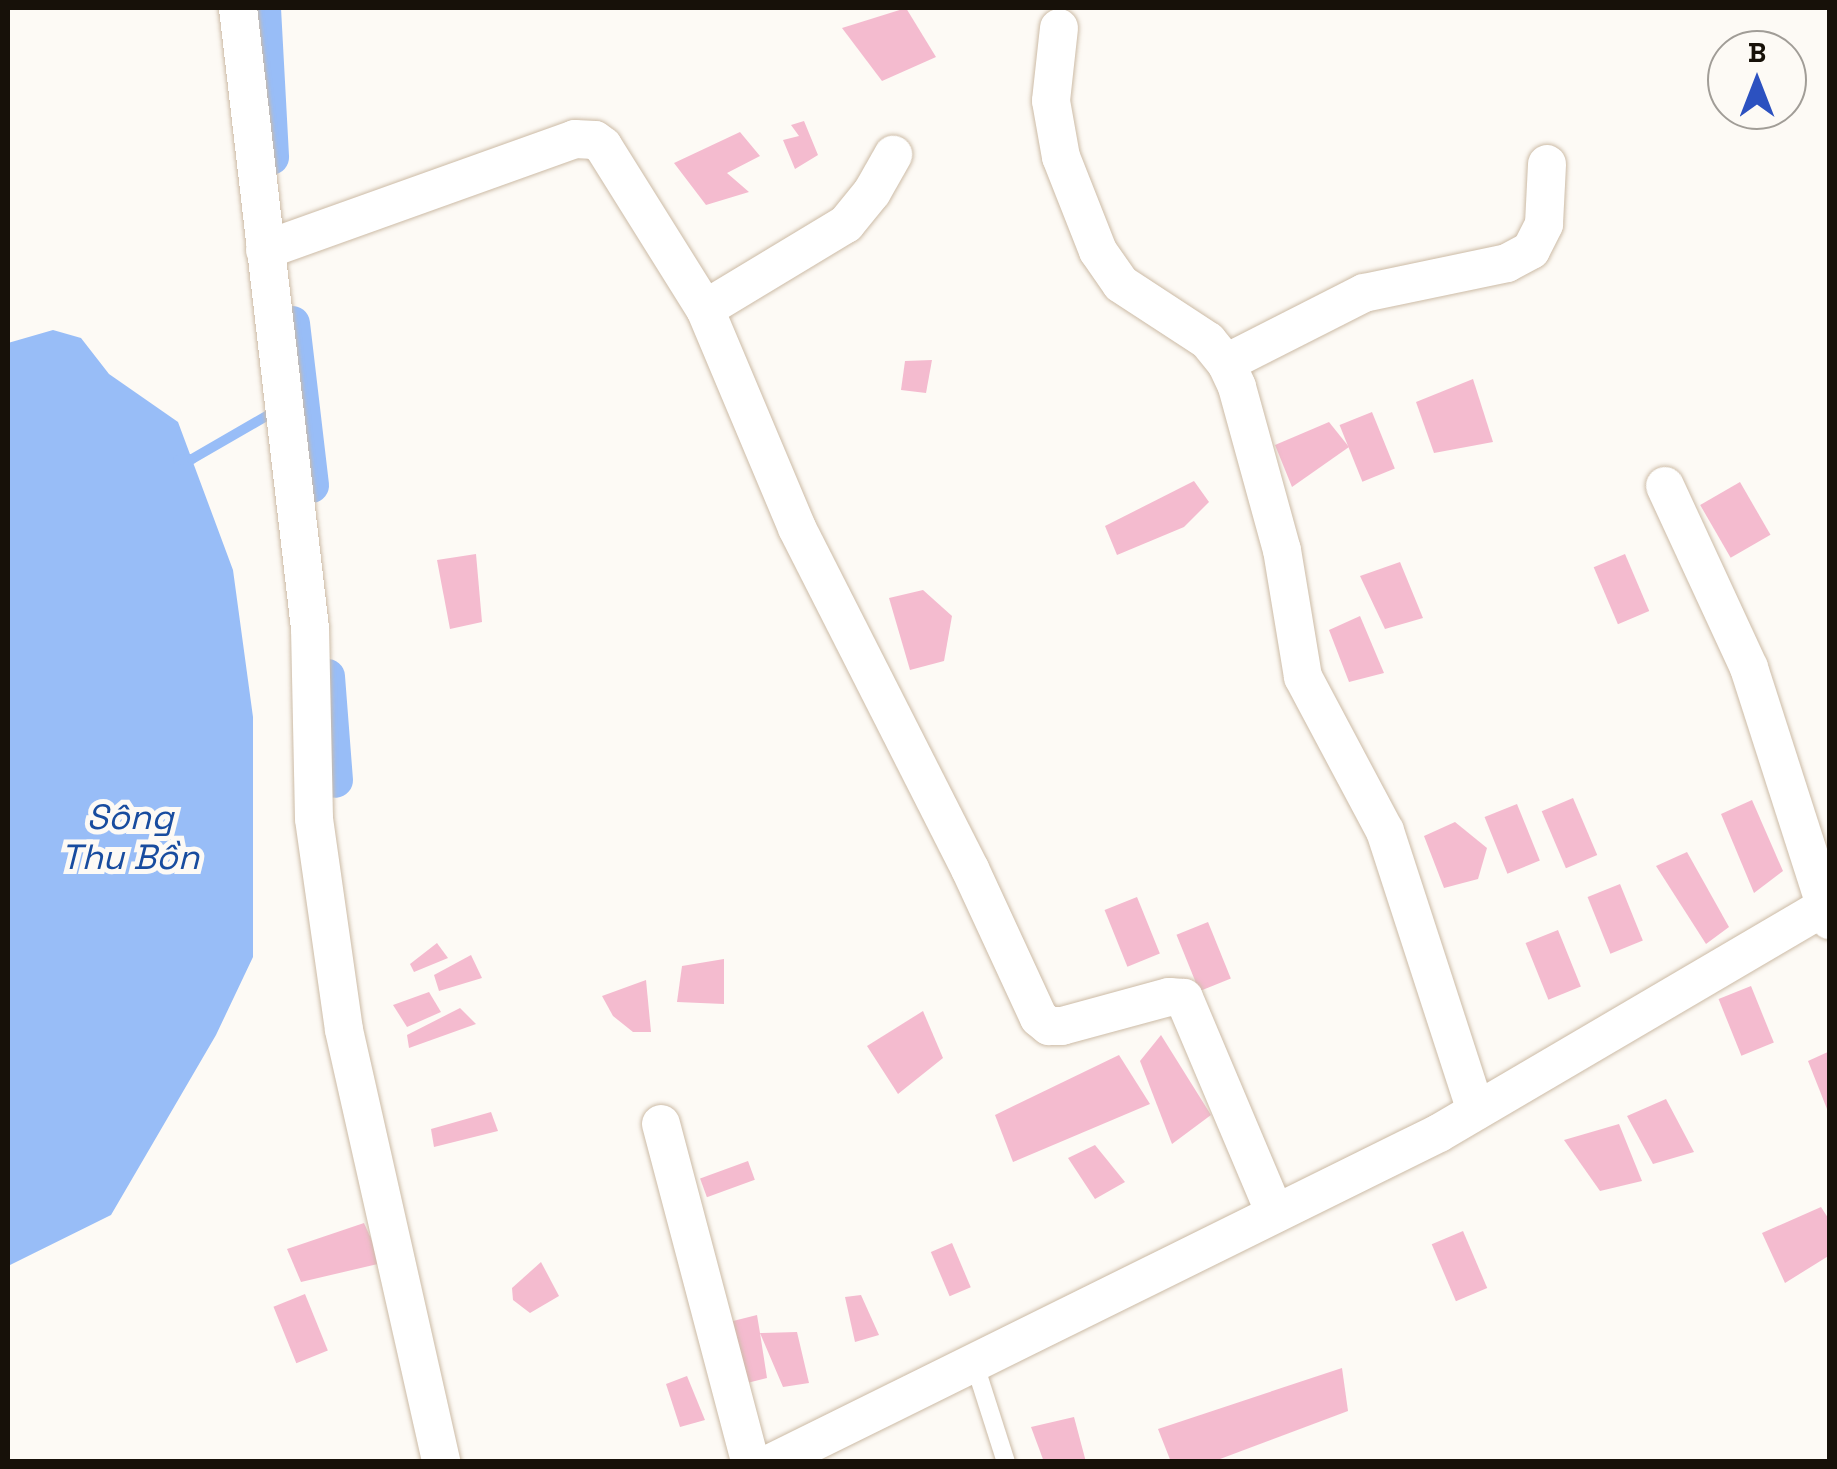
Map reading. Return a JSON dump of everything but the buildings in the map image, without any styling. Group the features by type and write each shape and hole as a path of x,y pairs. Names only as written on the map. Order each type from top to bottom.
{"street":[{"path":"238,8 276,246 310,628 314,818 344,1030 440,1462"},
{"path":"1057,18 1051,101 1061,157 1098,251 1121,284 1208,341 1226,363 1282,550 1303,677 1386,831 1476,1111"},
{"path":"276,246 575,139 588,138 603,146 705,309 797,528 970,870 1039,1018 1049,1026 1062,1026 1169,997 1184,998 1274,1212"},
{"path":"705,309 846,224 872,192 894,155"},
{"path":"1226,363 1364,293 1507,263 1530,250 1544,224 1547,164"},
{"path":"773,1462 1476,1111 1828,910 1748,668 1665,486"},
{"path":"661,1124 750,1462"}],"lane":[{"path":"974,1362 1006,1462"}],"water":[{"name":"Sông Thu Bồn","path":"53,330 81,338 109,374 178,422 233,570 253,717 253,957 216,1035 111,1215 8,1266 8,343"}],"waterway":[{"path":"263,8 271,157"},
{"path":"292,323 311,485"},
{"path":"178,460 192,459 270,414"},
{"path":"327,676 335,780"}]}
